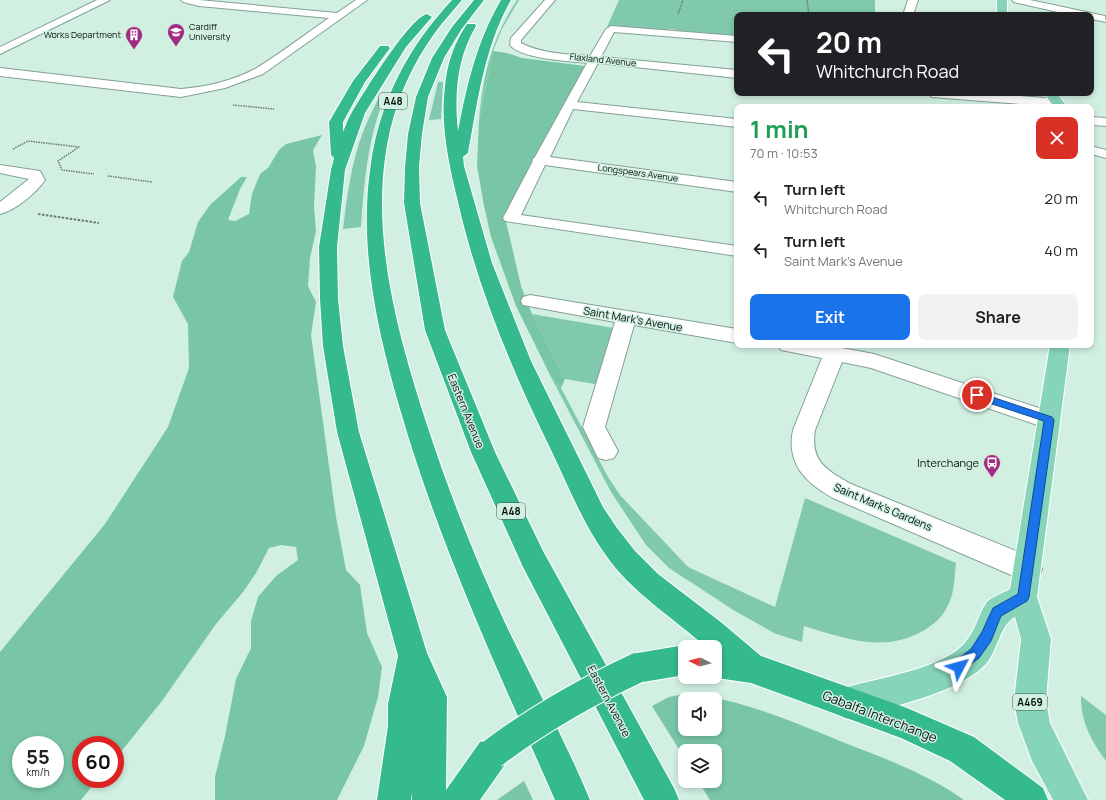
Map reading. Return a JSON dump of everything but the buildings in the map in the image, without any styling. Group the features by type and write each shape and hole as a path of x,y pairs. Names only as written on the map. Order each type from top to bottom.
{"highway":[{"path":"338,170 358,113 375,85 401,46 419,24 450,0"},
{"name":"A48","path":"457,0 435,25 411,60 392,102 385,127 378,168 376,220 378,267 386,320 403,385 429,467 471,577 573,800"},
{"name":"Eastern Avenue","path":"479,0 456,29 438,58 422,97 415,134 412,167 412,203 435,330 483,452 533,560 662,800"},
{"path":"487,0 463,40 453,70 450,89 451,123 457,170 473,237 497,308 540,407 613,545 633,571 713,634 751,668"},
{"path":"457,170 477,64 490,27 506,0"},
{"path":"421,9 398,32 359,81 336,122 338,170 328,247 329,299 333,346 348,432 413,656 431,697 429,800"},
{"path":"394,800 404,726 404,704 413,656"},
{"path":"459,800 492,754 517,735 562,707 637,668 678,661"},
{"name":"Gabalfa Interchange","path":"722,665 751,668 907,724 962,749 1031,800"}],"main road":[{"path":"1002,0 1002,12"},
{"name":"A469","path":"1060,348 1025,583 1036,639 1030,701 1034,723 1044,749 1071,800"},
{"path":"847,703 926,681 959,667 975,654 987,636 997,612 1025,583"}],"street":[{"path":"0,51 105,0"},
{"path":"186,0 199,3 337,16"},
{"path":"0,72 181,92 199,92 243,79 259,71 362,0"},
{"path":"909,12 913,0"},
{"path":"1017,0 1071,12"},
{"name":"Flaxland Avenue","path":"548,7 515,40 516,45 525,50 534,52 595,60 734,74"},
{"path":"1094,16 1106,18"},
{"path":"734,39 611,30 539,160 511,218 734,251"},
{"path":"982,96 1056,101"},
{"path":"569,104 734,123"},
{"path":"1094,121 1106,122"},
{"path":"1094,151 1106,154"},
{"name":"Longspears Avenue","path":"539,160 734,187"},
{"path":"0,169 35,174 37,180 22,194 0,209"},
{"name":"Saint Mark's Avenue","path":"530,301 734,335"},
{"path":"606,450 594,427 626,317"},
{"path":"818,348 849,351 874,361 1049,420"},
{"name":"Saint Mark's Gardens","path":"849,351 804,430 802,441 804,456 812,470 842,491 1025,583"}],"path":[{"path":"808,0 809,12"},
{"path":"12,150 28,140 79,147 58,161 62,170 94,174"},
{"path":"108,176 152,182"},
{"path":"38,214 99,223"}],"green space":[{"path":"517,0 519,0 502,29 493,51 479,121 483,88 490,58 501,29"},
{"path":"619,0 875,0 875,12 734,12 734,37 681,33 678,30 669,29 666,31 607,27"},
{"path":"493,51 507,53 522,58 585,66 505,217 521,286 532,314 565,379 561,388 551,377 516,306 491,237 484,206 477,166 479,121"},
{"path":"438,82 443,82 441,119 429,120"},
{"path":"381,93 386,93 375,126 368,159 365,176 361,227 343,229 355,156 365,127"},
{"path":"322,135 313,150 316,167 314,207 316,231 310,258 308,286 316,302 311,335 336,517 346,570 360,585 367,633 382,667 378,697 364,746 337,800 215,800 215,777 236,679 251,648 251,621 258,597 276,576 298,560 296,547 281,545 269,548 256,573 243,592 216,624 162,701 124,748 124,736 72,736 72,788 91,788 81,800 0,800 0,652 105,524 168,427 189,368 188,324 173,297 182,261 189,252 198,222 210,205 241,177 247,177 240,189 228,220 235,221 249,214 252,194 258,179 261,173 268,168 279,150 286,144"},
{"path":"532,314 614,328 601,381 595,384 565,379"},
{"path":"551,377 561,388 608,477 620,495 688,567 775,607 805,498 956,563 953,591 950,602 945,611 936,621 921,632 892,642 848,639 804,626 802,642 776,634 735,611 669,568 646,545 611,492"},
{"path":"678,695 678,736 722,736 722,699 748,706 888,760 935,782 964,800 710,800 702,788 722,788 722,744 678,744 678,748 652,706 669,697"},
{"path":"1081,696 1106,715 1106,761 1088,731 1081,706"},
{"path":"524,781 533,800 497,800"}],"place":[{"name":"Cardiff University","path":"176,47"},
{"name":"Works Department","path":"134,50"},
{"name":"Interchange","path":"992,478"}],"route":[{"path":"959,667 975,654 987,636 997,612 1023,597 1049,420 977,395"}]}
